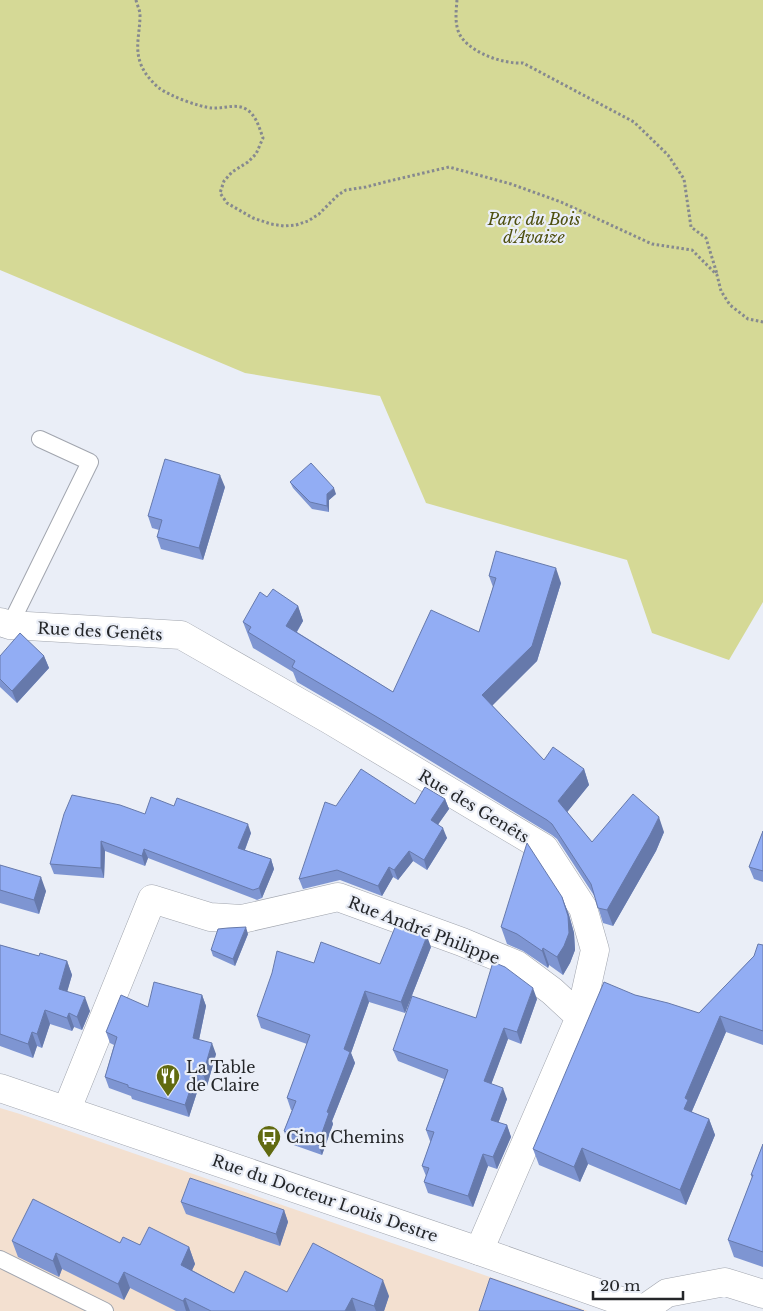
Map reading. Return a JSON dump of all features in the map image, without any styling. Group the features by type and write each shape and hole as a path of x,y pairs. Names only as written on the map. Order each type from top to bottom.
{"street":[{"name":"Rue des Genêts","path":"5,624 181,635 330,720 544,848 583,908 595,950 580,1017 479,1251"},
{"name":"Rue André Philippe","path":"67,1110 152,899 210,917 242,919 338,897 462,942 517,965 552,991 580,1017"},
{"name":"Rue du Docteur Louis Destre","path":"0,1088 647,1310"},
{"path":"647,1310 667,1293 725,1282 763,1294"}],"lane":[{"path":"5,624 90,462 40,439"},
{"path":"0,1259 105,1311"}],"path":[{"path":"136,0 140,13 137,39 138,58 146,74 158,88 179,98 211,108 226,108 237,105 247,110 255,118 263,138 256,154 248,162 232,172 224,181 220,193 227,203 253,218 271,224 296,225 308,221 319,214 338,195 346,190 366,188 449,167 511,184 562,202 652,244 692,250 717,275"},
{"path":"458,0 455,17 461,37 469,44 487,56 512,63 523,63 634,122 668,155 684,179 691,227 706,238 721,291 730,305 748,319 763,322"}],"shaded area":[{"path":"0,1108 20,1114 588,1311 0,1311"}],"green space":[{"name":"Parc du Bois d'Avaize","path":"0,0 763,0 763,602 729,660 652,633 627,560 426,503 380,396 245,373 0,270"}],"building":[{"path":"165,459 220,475 199,548 157,537 162,520 148,516"},
{"path":"311,463 334,488 327,494 327,506 310,502 290,482"},
{"path":"496,551 556,568 532,646 482,695 544,760 553,747 584,769 558,801 592,842 633,794 659,817 607,910 598,908 591,884 552,824 547,820 292,667 295,661 248,632 251,627 243,622 260,592 267,597 273,589 298,606 286,626 393,692 431,610 479,632 496,578 489,576"},
{"path":"20,633 44,656 12,691 0,679 0,656"},
{"path":"361,769 415,804 425,787 445,799 431,820 443,828 424,860 409,851 394,870 389,867 378,886 337,870 299,879 325,802 336,806"},
{"path":"72,795 120,805 145,814 151,797 174,806 177,798 248,824 238,848 271,859 259,888 253,890 144,849 142,856 101,841 101,868 50,864 64,814"},
{"path":"763,831 763,871 749,867"},
{"path":"527,843 562,897 568,916 569,933 557,957 543,948 542,951 517,934 501,927"},
{"path":"0,865 41,877 34,900 0,890"},
{"path":"396,925 427,936 401,1002 365,991 344,1049 350,1052 327,1112 329,1113 318,1144 284,1131 296,1101 287,1098 310,1035 257,1016 272,973 277,951 314,963 321,942 380,964"},
{"path":"246,927 233,959 211,950 218,929"},
{"path":"758,944 763,945 763,1031 720,1016 685,1098 688,1100 684,1109 709,1119 680,1190 582,1148 574,1167 533,1149 604,982 635,995 699,1013 754,956"},
{"path":"0,945 39,956 40,953 67,961 59,989 85,997 77,1017 69,1013 67,1018 45,1010 37,1034 32,1032 28,1044 0,1034"},
{"path":"493,962 505,967 533,988 517,1032 504,1028 484,1081 503,1088 491,1120 507,1125 493,1157 483,1154 468,1196 424,1182 429,1168 422,1166 434,1132 426,1130 448,1070 393,1050 412,996 476,1018"},
{"path":"154,982 202,995 193,1038 212,1043 203,1074 196,1072 185,1105 128,1087 128,1085 105,1077 117,1037 106,1032 121,995 148,1007"},
{"path":"763,1144 763,1252 728,1240"},
{"path":"190,1178 284,1210 276,1234 181,1202"},
{"path":"33,1199 120,1243 123,1237 140,1245 149,1227 189,1247 181,1265 234,1293 245,1271 287,1292 313,1243 383,1280 374,1306 352,1298 345,1311 211,1311 185,1298 183,1301 124,1272 118,1284 56,1253 53,1261 12,1241"},
{"path":"490,1278 584,1311 479,1311"}],"place":[{"name":"La Table de Claire","path":"168,1097"},
{"name":"Cinq Chemins","path":"269,1158"}]}
